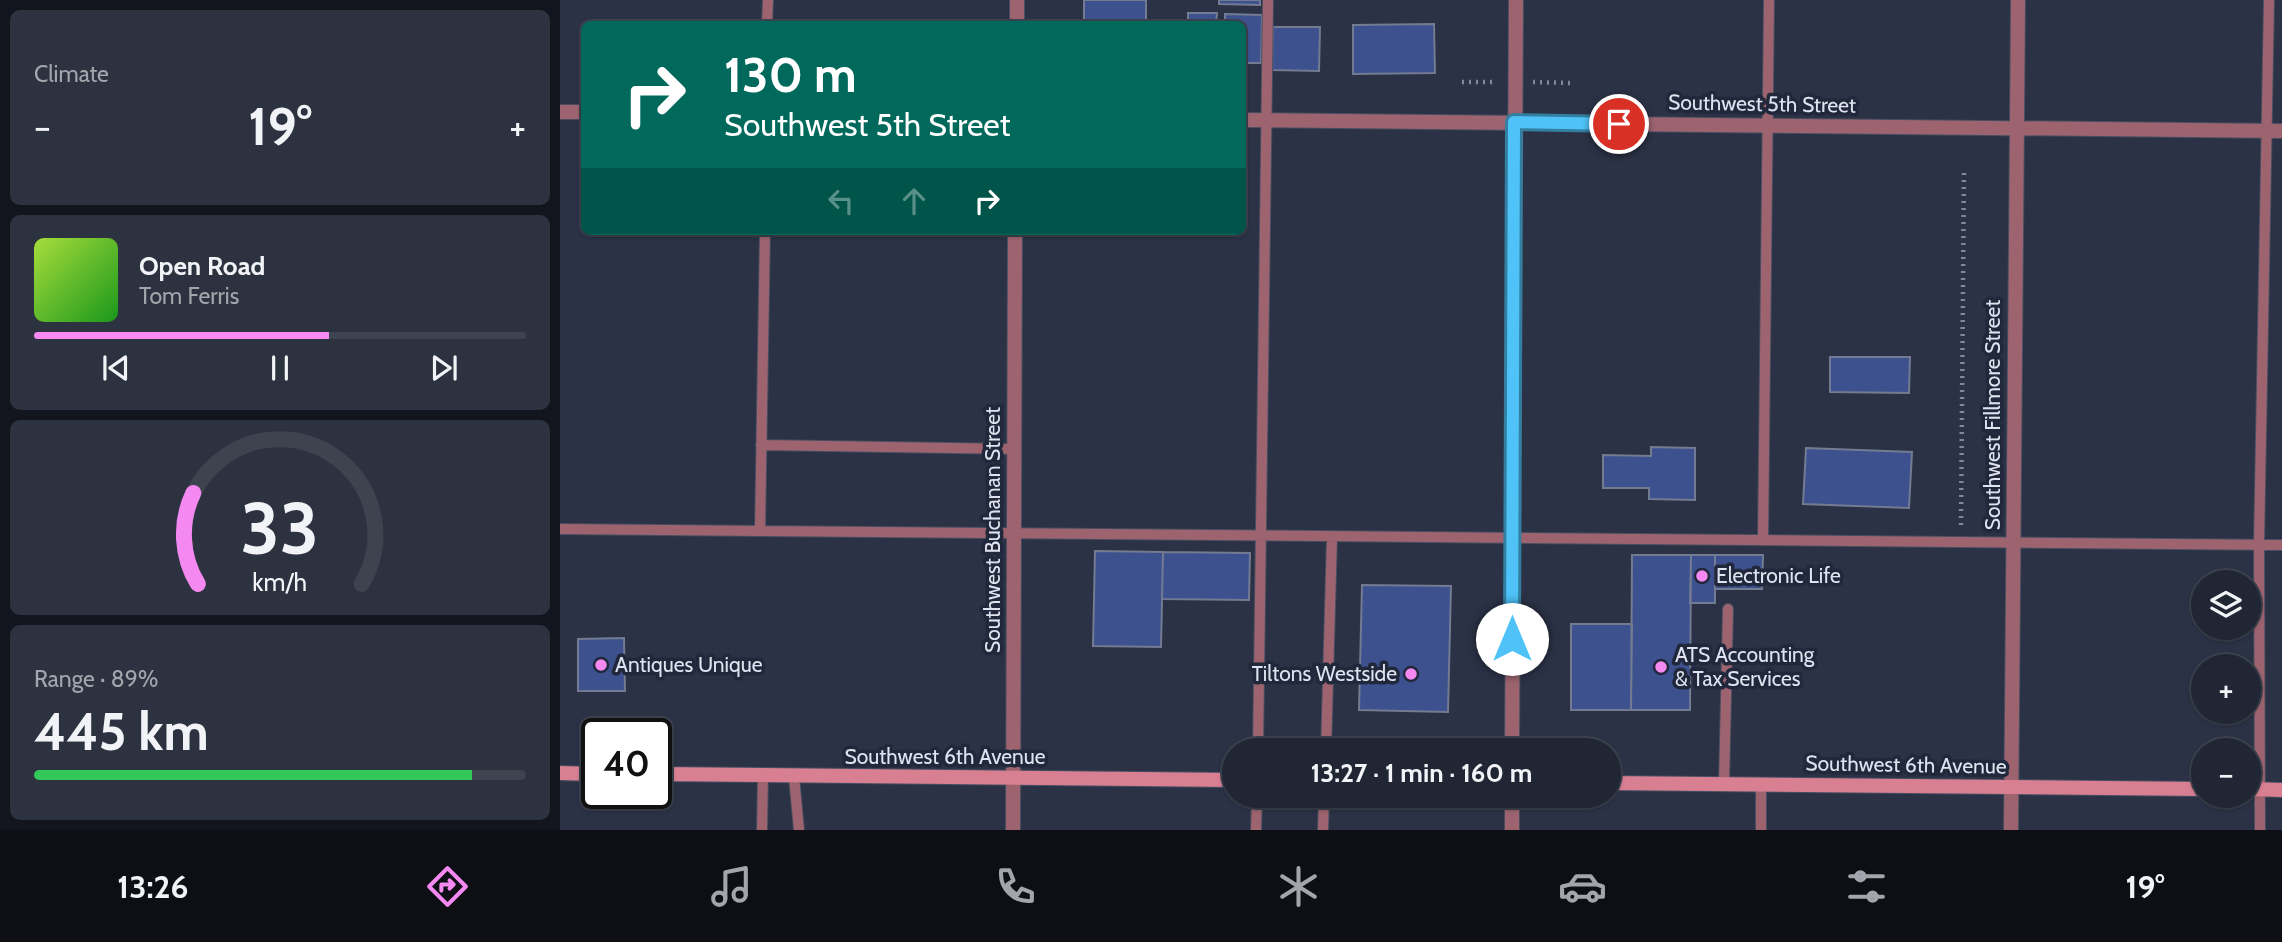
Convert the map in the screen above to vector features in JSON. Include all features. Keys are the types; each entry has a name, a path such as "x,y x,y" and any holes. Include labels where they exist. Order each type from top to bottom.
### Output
{"main road":[{"path":"560,773 581,774"},
{"name":"Southwest 6th Avenue","path":"672,774 1222,780"},
{"name":"Southwest 6th Avenue","path":"1621,783 2191,789"},
{"path":"2261,789 2282,790"}],"street":[{"path":"1017,0 1017,21"},
{"path":"1512,738 1516,0"},
{"name":"Southwest Fillmore Street","path":"2011,830 2018,0"},
{"path":"560,112 581,112"},
{"name":"Southwest 5th Street","path":"1246,120 2275,130"},
{"name":"Southwest Buchanan Street","path":"1013,830 1015,235"},
{"path":"1512,808 1512,830"}],"lane":[{"path":"767,21 768,0"},
{"path":"1258,738 1268,0"},
{"path":"1763,540 1769,0"},
{"path":"2256,738 2259,544 2275,130 2269,0"},
{"path":"760,531 765,235"},
{"path":"761,444 1015,449"},
{"path":"560,529 2282,545"},
{"path":"1326,738 1332,536"},
{"path":"1724,784 1728,609"},
{"path":"762,830 764,775"},
{"path":"794,777 799,830"},
{"path":"1761,785 1761,830"},
{"path":"1256,830 1257,808"},
{"path":"1323,830 1324,808"},
{"path":"2257,808 2260,830"}],"path":[{"path":"1961,536 1964,169"}],"building":[{"path":"1084,0 1146,0 1146,21 1084,21"},
{"path":"1219,0 1260,0 1260,5 1219,4"},
{"path":"1188,13 1217,13 1216,21 1188,21"},
{"path":"1225,14 1262,15 1261,63 1246,63 1246,21 1225,21"},
{"path":"1434,24 1435,73 1353,74 1353,25"},
{"path":"1273,27 1320,27 1319,71 1272,70"},
{"path":"1830,357 1910,357 1909,393 1830,392"},
{"path":"1651,447 1695,448 1695,500 1649,499 1649,488 1603,488 1603,455 1651,456"},
{"path":"1806,448 1912,452 1909,508 1803,504"},
{"path":"1095,551 1163,552 1161,647 1093,646"},
{"path":"1163,552 1250,553 1249,600 1162,599"},
{"name":"ATS Accounting & Tax Services","path":"1632,555 1691,555 1690,710 1631,710"},
{"path":"1691,555 1715,555 1715,603 1690,603"},
{"path":"1715,555 1763,555 1762,589 1715,589"},
{"path":"1362,585 1451,586 1448,712 1359,710"},
{"path":"1571,624 1632,624 1631,710 1571,710"},
{"name":"Antiques Unique","path":"624,638 625,691 578,691 578,639"}],"place":[{"name":"Electronic Life","path":"1702,576"},
{"name":"Antiques Unique","path":"601,665"},
{"name":"ATS Accounting & Tax Services","path":"1661,667"},
{"name":"Tiltons Westside","path":"1411,674"}],"route":[{"path":"1512,639 1514,122 1619,124"}]}
